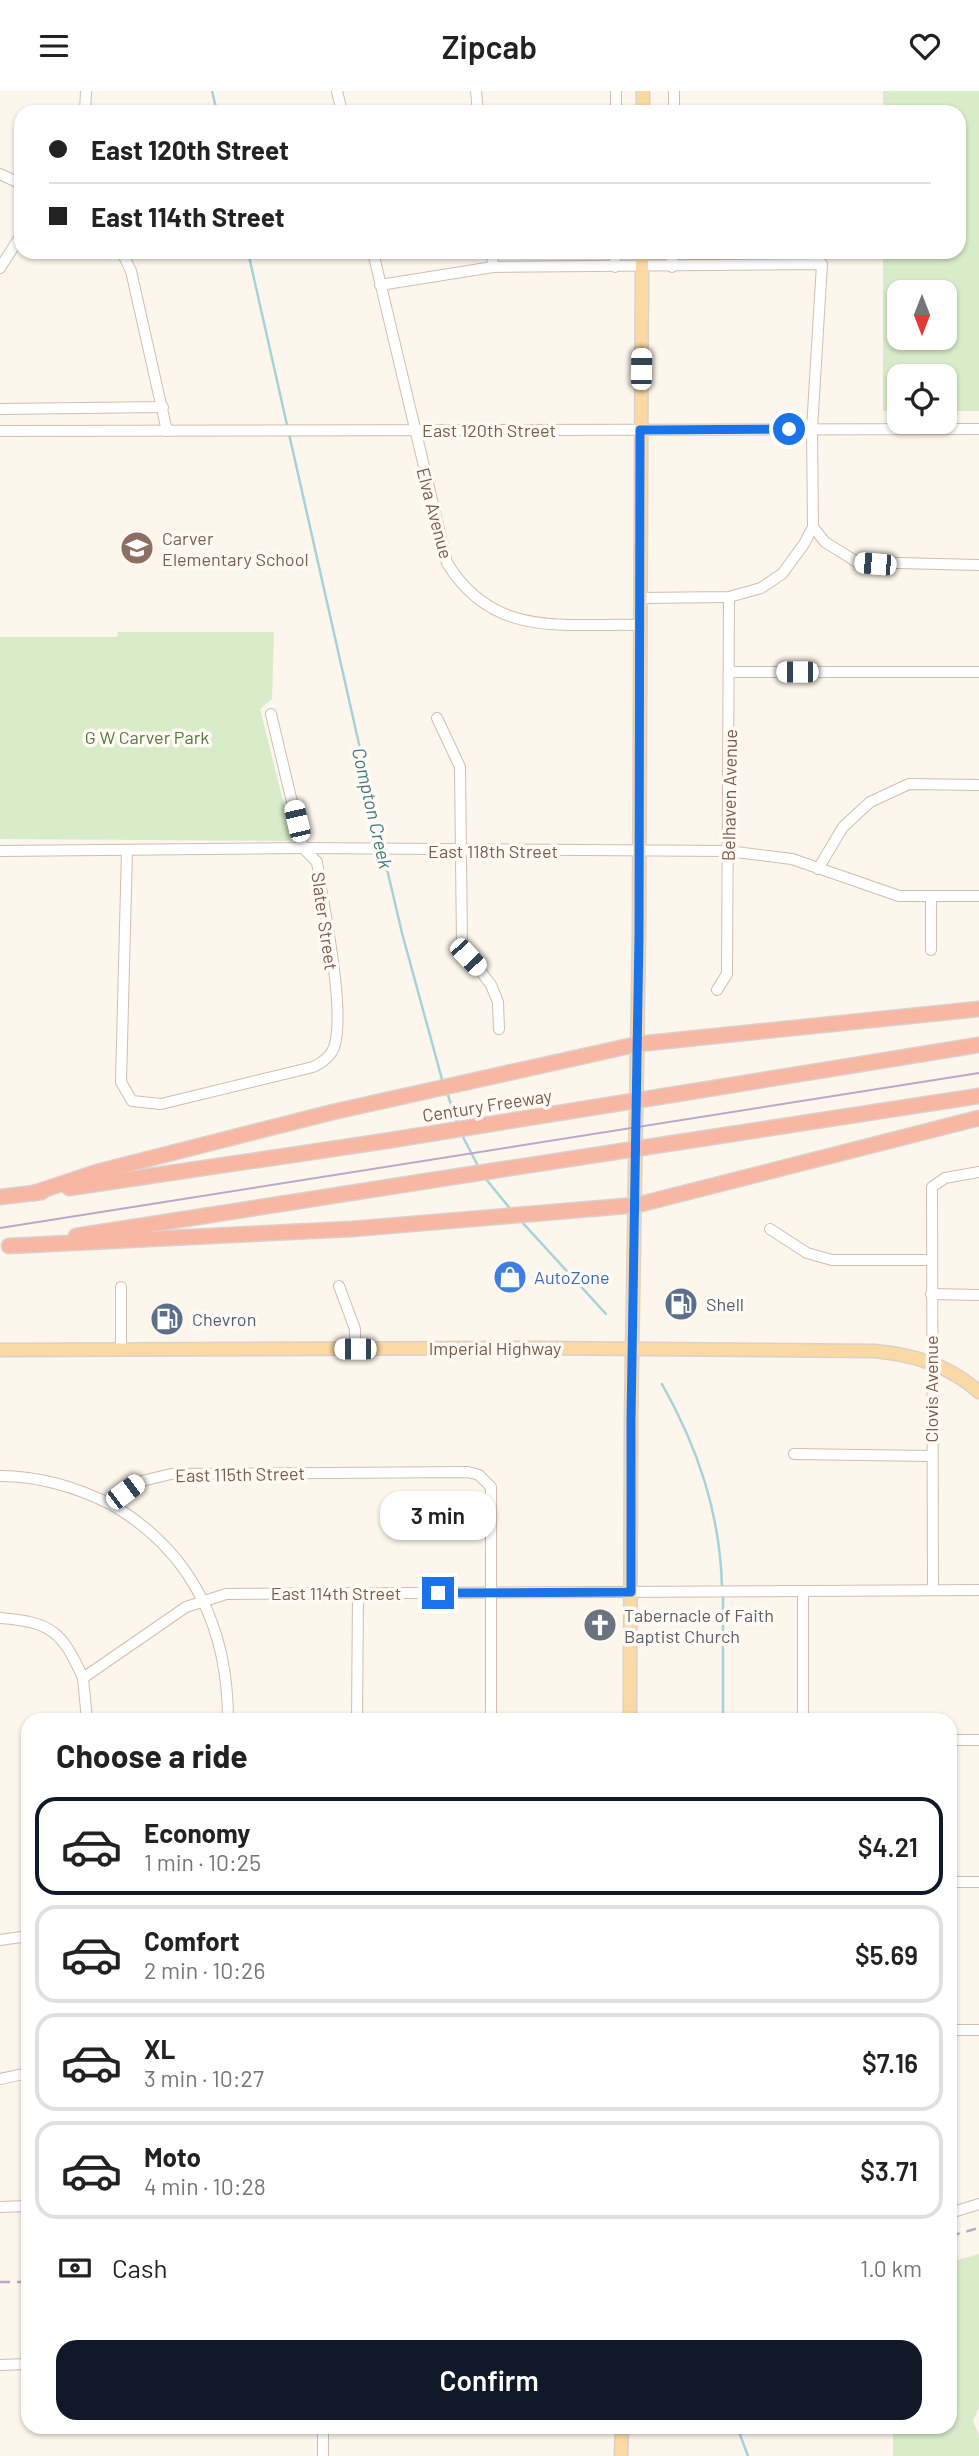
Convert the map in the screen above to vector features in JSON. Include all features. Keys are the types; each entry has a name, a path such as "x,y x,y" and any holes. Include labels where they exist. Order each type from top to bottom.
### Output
{"highway":[{"path":"34,1193 97,1172 404,1096 638,1044 979,1009"},
{"name":"Century Freeway","path":"2,1197 379,1142 979,1045"},
{"path":"5,1247 979,1096"},
{"path":"5,1247 148,1242 636,1205 979,1118"}],"main road":[{"path":"630,1713 638,1044 642,259"},
{"name":"Imperial Highway","path":"0,1350 876,1351 930,1361 958,1375 979,1392"},
{"path":"621,2456 622,2434"}],"street":[{"path":"0,268 14,246"},
{"path":"125,259 131,271 167,431"},
{"name":"Elva Avenue","path":"374,259 447,563 458,582 496,613 528,622 639,625"},
{"path":"492,259 493,267"},
{"path":"615,259 615,267"},
{"path":"672,259 672,267"},
{"path":"380,285 493,267 822,264 812,429 813,527 782,574 761,588 729,597 640,598"},
{"path":"0,409 163,407"},
{"name":"East 120th Street","path":"0,431 979,429"},
{"path":"813,527 825,542 858,562 979,565"},
{"name":"Belhaven Avenue","path":"717,990 727,974 731,672 729,597"},
{"path":"731,672 979,673"},
{"name":"Slater Street","path":"127,850 121,1082 132,1101 161,1104 301,1070 324,1061 332,1052 336,1027 335,994 317,862 303,848 271,714"},
{"path":"436,718 460,767 462,946 491,985 498,1002 499,1029"},
{"path":"818,869 843,827 870,801 909,784 979,785"},
{"name":"East 118th Street","path":"0,851 303,848 373,851 729,851 792,859 899,896 979,896"},
{"path":"931,896 931,950"},
{"name":"Clovis Avenue","path":"933,1590 930,1456 932,1187 945,1178 979,1172"},
{"path":"770,1229 807,1253 832,1260 932,1260"},
{"path":"339,1286 355,1329 355,1349"},
{"path":"121,1287 121,1349"},
{"path":"932,1294 979,1295"},
{"path":"794,1454 930,1456"},
{"name":"East 115th Street","path":"114,1506 138,1482 171,1474 468,1472 479,1475 491,1487 491,1593"},
{"path":"0,1476 46,1481 95,1496 152,1533 202,1599 212,1617 225,1658 228,1713"},
{"name":"East 114th Street","path":"83,1678 186,1607 202,1599 226,1594 979,1590"},
{"path":"803,1591 803,1713"},
{"path":"357,1713 358,1593"},
{"path":"491,1593 491,1713"},
{"path":"0,1618 37,1621 72,1653 83,1678 86,1713"},
{"path":"957,1739 979,1740"},
{"path":"957,1882 979,1882"},
{"path":"0,1940 21,1937"},
{"path":"957,2030 979,2030"},
{"path":"0,2079 21,2074"},
{"path":"957,2211 979,2204"},
{"path":"0,2207 21,2206"},
{"path":"0,2365 21,2364"},
{"path":"323,2434 323,2456"}],"green space":[{"path":"883,91 979,91 979,411 957,411 957,364 887,364 887,411 883,411 883,259 966,259 966,105 883,105"},
{"name":"G W Carver Park","path":"118,632 274,632 272,699 260,709 293,841 0,839 0,637 117,637"},
{"path":"979,2254 979,2407 973,2421 979,2435 979,2456 893,2456 893,2434 957,2434 957,2260"}],"waterway":[{"name":"Compton Creek","path":"212,91 215,105"},
{"name":"Compton Creek","path":"250,259 382,846"},
{"name":"Compton Creek","path":"383,852 443,1083"},
{"name":"Compton Creek","path":"447,1092 458,1126"},
{"name":"Compton Creek","path":"462,1135 478,1166"},
{"name":"Compton Creek","path":"485,1178 512,1211"},
{"name":"Compton Creek","path":"521,1221 606,1314"},
{"path":"662,1384 686,1432 705,1482 717,1533 722,1587"},
{"path":"723,1594 723,1713"},
{"path":"740,2434 748,2456"}],"tram line":[{"path":"0,1228 979,1073"}],"railway":[{"path":"957,2234 979,2228"},
{"path":"0,2282 21,2282"}],"place":[{"name":"Carver Elementary School","path":"137,548"},
{"name":"AutoZone","path":"510,1277"},
{"name":"Shell","path":"681,1304"},
{"name":"Chevron","path":"167,1319"},
{"name":"Tabernacle of Faith Baptist Church","path":"600,1625"}],"route":[{"path":"438,1593 631,1592 639,935 640,430 789,429"}]}
